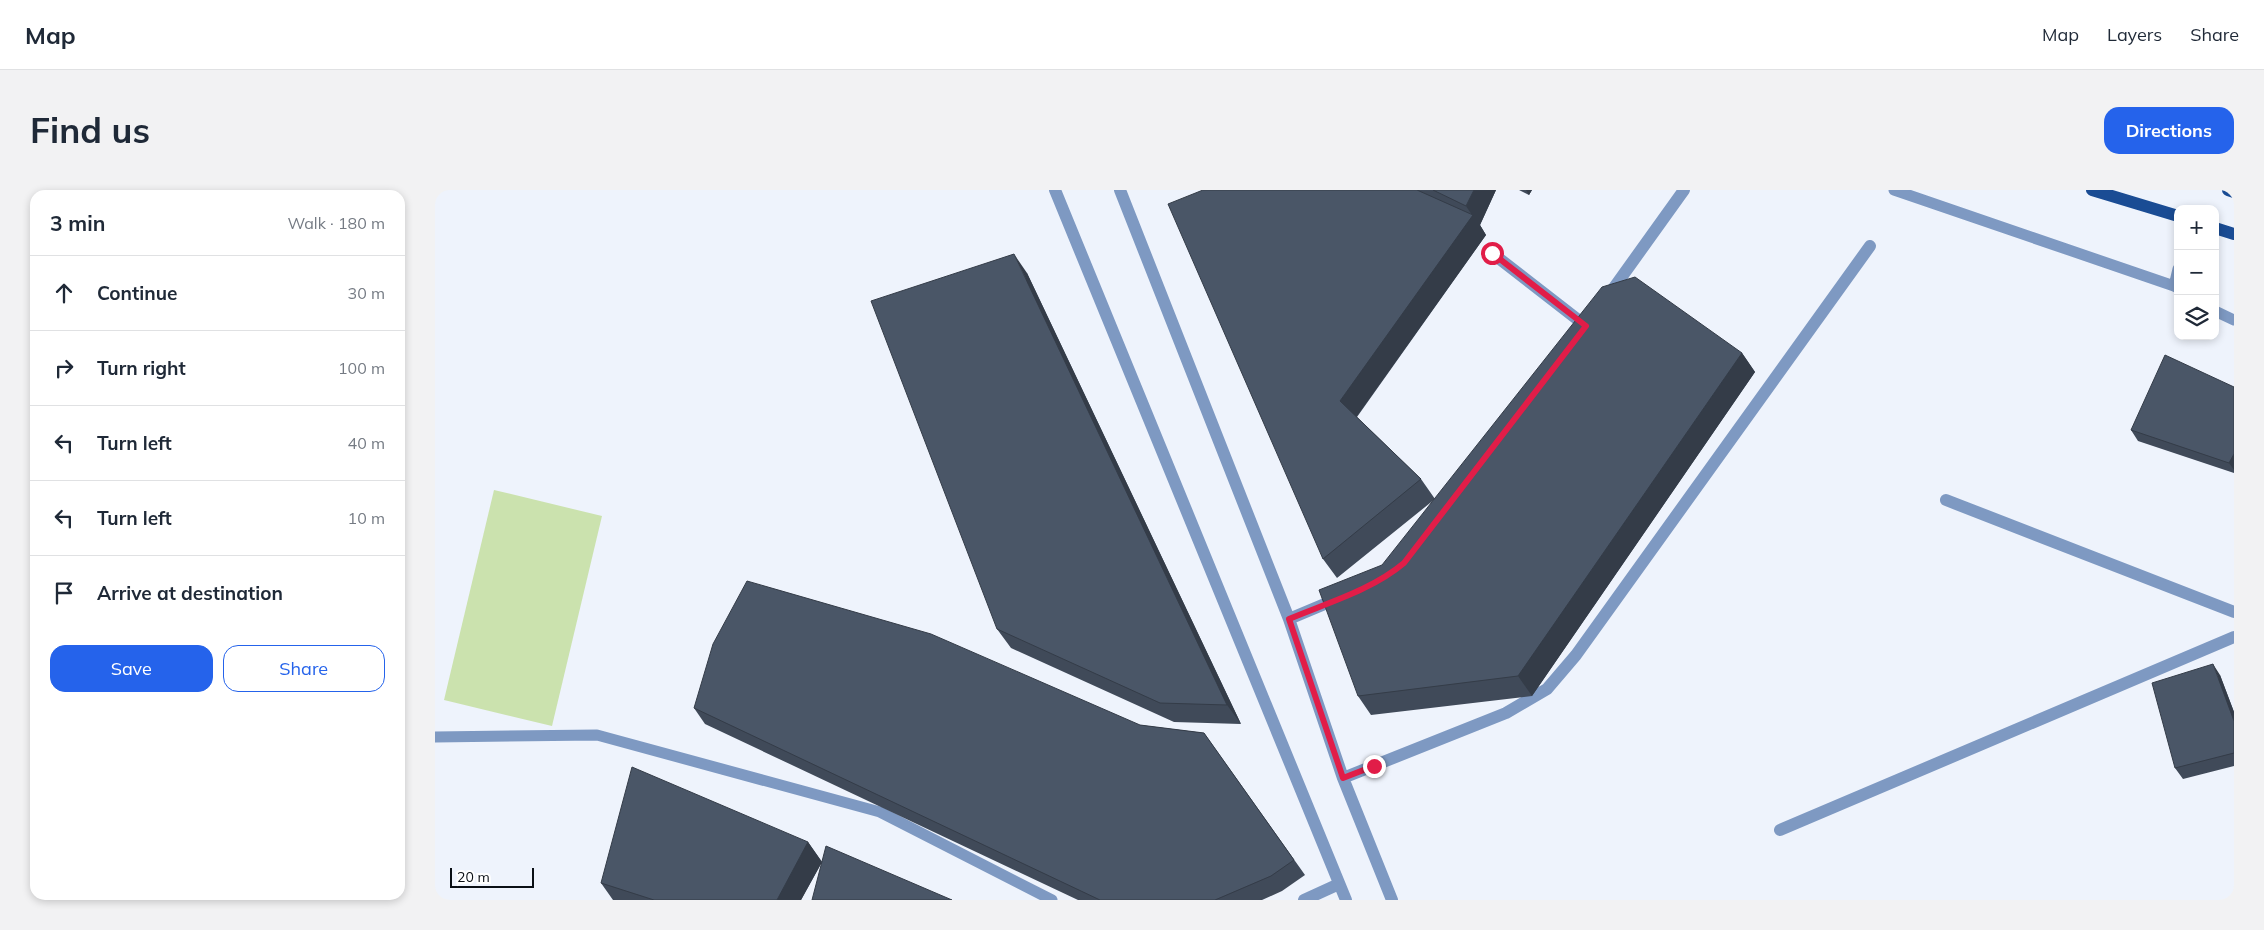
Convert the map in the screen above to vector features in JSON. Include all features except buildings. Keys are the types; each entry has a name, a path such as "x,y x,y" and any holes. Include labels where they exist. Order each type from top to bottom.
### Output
{"main road":[{"path":"2092,190 2174,215"},
{"path":"2229,190 2234,192"},
{"path":"2219,229 2234,234"}],"street":[{"path":"1055,190 1346,900"},
{"path":"1120,190 1289,619 1343,778 1391,900"},
{"path":"1603,302 1683,190"},
{"path":"1343,778 1506,713 1547,689 1576,655 1870,246"},
{"path":"1492,253 1586,326"},
{"path":"1946,500 2234,612"},
{"path":"1289,619 1351,593"},
{"path":"1780,830 2234,637"},
{"path":"1304,900 1339,884"}],"lane":[{"path":"1894,190 2174,286"},
{"path":"2219,313 2234,320"},
{"path":"435,737 597,735 880,812 1052,900"}],"green space":[{"path":"494,490 602,516 552,726 444,700"}],"route":[{"path":"1374,766 1343,778 1289,619 1390,575 1404,563 1586,326 1492,253"}]}
